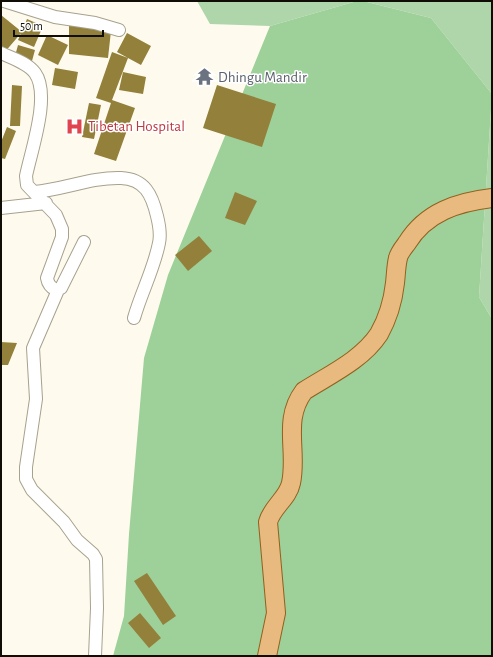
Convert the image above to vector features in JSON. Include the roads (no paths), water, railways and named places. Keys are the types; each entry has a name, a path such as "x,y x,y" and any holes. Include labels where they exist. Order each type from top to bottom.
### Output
{"main road":[{"path":"267,656 276,613 268,522 271,512 291,484 291,430 293,410 298,399 304,391 360,355 378,335 389,314 394,296 398,258 413,233 431,216 446,208 468,200 492,198"}],"street":[{"path":"4,1 49,15 95,23 119,30"},
{"path":"1,53 24,64 35,72 41,85 41,101 26,176 28,185 56,215 62,229 62,237 47,278 48,284 58,290"},
{"path":"34,192 56,190 73,185 120,178 132,179 140,183 148,190 155,207 160,241 156,259 146,280 134,318"},
{"path":"1,208 46,203"},
{"path":"84,242 61,288 58,290 33,348 36,399 26,467 26,479 32,490 64,522 77,540 94,554 96,559 96,656"}],"place":[{"name":"Dhingu Mandir","path":"205,77"},
{"name":"Tibetan Hospital","path":"75,126"}]}
